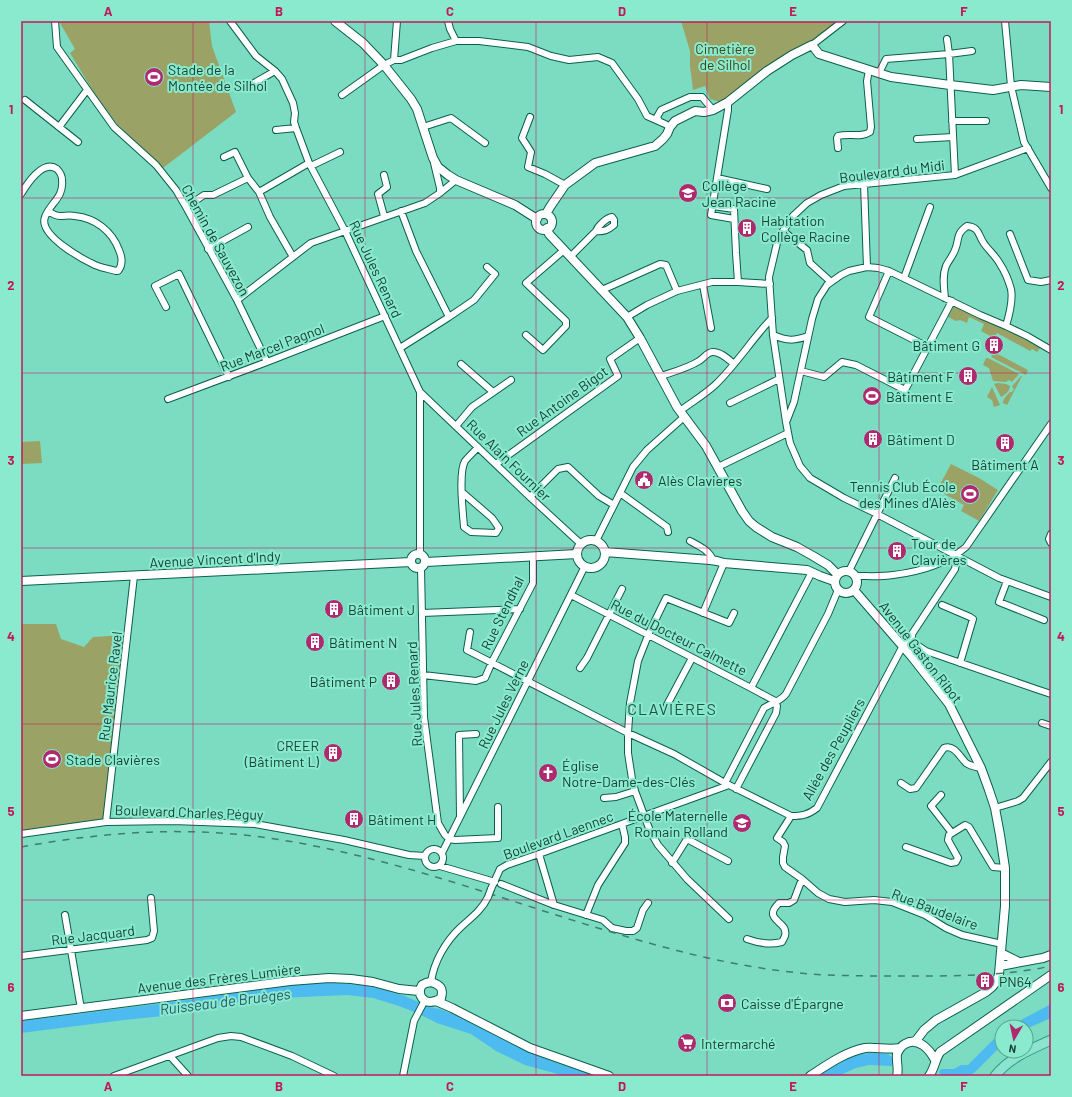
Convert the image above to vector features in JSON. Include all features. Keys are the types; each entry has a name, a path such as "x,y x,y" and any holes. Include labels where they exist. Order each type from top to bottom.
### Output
{"main road":[{"path":"1034,1042 1051,1035"},
{"path":"995,1076 1014,1059 1051,1040"},
{"path":"988,1076 1006,1059"}],"street":[{"name":"Chemin de Sauvezon","path":"55,21 57,47 87,90 114,127 156,165 176,190 236,300 267,362"},
{"name":"Rue Jules Renard","path":"230,21 256,56 282,80 293,103 295,112 294,122 310,164 345,231 420,392 420,553"},
{"path":"335,21 363,43 384,65 411,99 417,109 433,158 440,193"},
{"path":"394,60 397,21"},
{"path":"448,21 456,41"},
{"path":"546,214 565,185 595,163 655,146 667,134 675,121 695,112 713,110 728,102 767,71 792,55 812,45 843,21"},
{"path":"1005,21 1011,86 1024,142 1051,188"},
{"path":"947,39 955,176"},
{"path":"342,95 384,65 394,60 401,60 432,48 456,41 479,41 528,47 551,56 569,60 598,57 612,63 638,99 647,116 670,127"},
{"path":"812,45 819,54 891,77 950,86 993,90 1021,85 1051,88"},
{"path":"879,74 886,59 972,51"},
{"path":"838,148 838,136 844,134 863,135 870,132 871,127 867,81 869,70"},
{"path":"254,83 275,72"},
{"path":"59,127 87,90"},
{"path":"659,121 657,117 661,110 690,97 702,97 713,110"},
{"path":"25,100 78,142"},
{"path":"728,102 727,117 711,215 734,219"},
{"path":"530,117 522,138 531,152 528,167 565,185"},
{"path":"423,127 451,118 485,143"},
{"path":"952,121 986,121"},
{"path":"276,130 296,128"},
{"path":"916,139 953,137"},
{"name":"Boulevard du Midi","path":"1028,148 955,176 844,186 821,195 807,204 794,216 783,231 777,243 769,277 779,379 788,433 792,448 800,466 810,478 844,498 956,554 998,578 1051,597"},
{"path":"224,156 235,152 248,178 259,192 270,217 293,256"},
{"path":"259,192 310,164 340,152"},
{"path":"433,158 438,167 456,180 515,205 537,219"},
{"path":"21,194 31,180 42,169 47,166 57,169 61,174 62,186 60,194 48,212 45,217 44,221 47,231 68,250 80,257 101,267 116,271 121,268 121,256 115,241 102,226 84,217 67,215 59,216 48,212"},
{"path":"384,175 387,186 378,194 384,216"},
{"path":"186,207 204,195 213,195 248,178"},
{"path":"717,178 767,189"},
{"path":"236,300 311,242 425,203 456,180"},
{"path":"864,184 867,267"},
{"path":"713,206 734,209 738,282"},
{"path":"904,278 930,207"},
{"path":"401,211 416,251 449,317"},
{"path":"546,214 551,219 551,222 549,227 542,229 536,224 537,219 540,215 546,214"},
{"path":"945,298 944,280 946,266 955,250 958,235 967,226 973,227 978,231 987,248 1000,263 1012,290 1010,312 1006,326"},
{"path":"208,249 248,227"},
{"path":"547,228 549,234 627,317 682,414 706,446 742,511 752,524 772,537 797,547 813,556 828,566 836,577"},
{"path":"570,257 596,231"},
{"path":"783,231 807,250 810,263 831,282"},
{"path":"1010,234 1028,280 1041,282 1051,280"},
{"path":"526,335 543,350 566,326 566,321 526,282 564,250"},
{"path":"602,290 663,264 666,265 677,291"},
{"path":"400,348 474,300 495,274 487,267"},
{"path":"786,422 794,402 808,336 818,299 827,285 849,271 867,267 889,271 1027,336 1051,350"},
{"path":"889,271 869,317 928,347"},
{"path":"166,307 155,286 179,274 229,377"},
{"path":"627,317 647,305 677,291 703,284 712,282 738,282 770,284"},
{"path":"703,284 711,328"},
{"path":"801,372 824,377 842,362 856,365 906,390 952,301"},
{"name":"Rue Marcel Pagnol","path":"168,399 229,377 384,316"},
{"path":"596,541 633,467 640,457 667,432 682,414 715,385 772,318"},
{"path":"774,335 790,340 797,340 808,336"},
{"name":"Rue Antoine Bigot","path":"496,464 618,376 610,359 640,338"},
{"path":"661,376 691,365 709,353 714,352 724,356 734,364"},
{"path":"461,364 493,392"},
{"path":"730,403 779,379"},
{"path":"456,426 472,407 511,380"},
{"name":"Rue Alain Fournier","path":"420,392 581,544"},
{"path":"856,576 892,575 913,572 936,564 966,548 1051,424"},
{"path":"718,467 788,433"},
{"path":"462,493 492,518 499,528 496,533 471,532 464,527 462,493 462,478 465,462 478,447"},
{"path":"530,497 558,469 568,467 599,496 614,505"},
{"path":"849,570 895,478"},
{"path":"620,493 667,527 668,532"},
{"path":"1051,534 1049,539 1051,543"},
{"path":"588,540 596,541 603,547 605,554 603,561 599,565 590,568 581,563 578,559 578,549 581,544 588,540"},
{"path":"690,541 704,548 711,555 713,560"},
{"path":"423,565 425,558 423,555 420,553 414,554 410,562 414,567 423,565 577,554"},
{"path":"605,554 713,560 724,563 807,570 820,576 836,577"},
{"path":"605,554 710,565 724,563"},
{"name":"Allée des Peupliers","path":"791,816 809,814 817,808 906,640 912,634 955,569 956,554"},
{"name":"Rue Stendhal","path":"533,557 533,583 492,662 628,733 674,754 736,789"},
{"name":"Avenue Vincent d'Indy","path":"21,581 410,562"},
{"path":"703,613 724,563"},
{"name":"Rue Jules Renard","path":"423,565 422,613 424,717 438,823 449,839"},
{"name":"Rue Jules Verne","path":"442,853 585,566"},
{"path":"849,570 856,576 857,582 854,590 849,593 845,593 838,590 835,586 836,577 842,571 849,570"},
{"path":"752,688 812,572"},
{"name":"Rue Maurice Ravel","path":"106,822 134,576"},
{"path":"1007,581 999,602 1044,620"},
{"path":"580,668 587,658 622,589"},
{"path":"727,784 764,708 782,699 786,694 828,614 838,590"},
{"name":"Avenue Gaston Ribot","path":"854,590 912,657 949,704 981,768 995,808 1000,834 1004,868 1005,906 1002,948 997,981 986,992 926,1027 918,1043"},
{"path":"668,591 638,661 630,703 628,733 628,753 632,779 650,831 658,845 687,879 729,919"},
{"name":"Rue du Docteur Calmette","path":"571,595 752,688 775,702"},
{"path":"666,598 729,623 734,613"},
{"path":"942,605 972,619 960,663"},
{"path":"422,613 520,609"},
{"path":"424,674 476,681 485,678 492,662 467,650 470,632"},
{"path":"912,634 912,641 926,651 1051,694"},
{"path":"903,647 919,647"},
{"path":"912,657 917,653 926,651"},
{"path":"667,706 692,658"},
{"path":"775,702 777,706 776,713 736,789 791,816"},
{"path":"1042,723 1051,726"},
{"path":"460,817 459,735 476,734"},
{"path":"901,783 910,789 916,788 944,748 947,747 952,748 959,753 967,763 974,767 981,768"},
{"path":"995,808 1023,798 1051,762"},
{"name":"Boulevard Laennec","path":"431,982 432,975 441,953 448,941 481,909 492,889 498,883 500,869 507,865 645,816 727,784"},
{"path":"604,798 616,797 635,791"},
{"path":"941,795 931,806 952,833"},
{"path":"449,839 498,838 498,807"},
{"name":"Rue Baudelaire","path":"791,816 777,838 783,842 785,846 783,863 785,867 818,893 829,899 844,902 874,900 892,902 925,915 946,928 962,935 1002,948"},
{"name":"Boulevard Charles Péguy","path":"21,834 106,822 173,821 255,824 344,840 409,855 426,856"},
{"path":"586,915 598,885 625,843 622,824"},
{"path":"906,847 951,863 956,862 958,858 948,840 949,835 965,825 969,827 993,867 1004,868"},
{"path":"672,863 687,838 728,862"},
{"path":"440,866 444,860 442,853 433,849 428,852 425,860 431,867 440,866 498,883 554,905 603,920 612,928 626,931 633,931 637,928 643,910 648,903"},
{"path":"539,854 554,905"},
{"path":"747,939 762,943 775,944 782,942 785,935 785,929 774,918 772,912 779,903 789,903 794,900 802,879"},
{"name":"Rue Jacquard","path":"21,956 147,940 152,938 154,931 150,898"},
{"path":"65,915 81,1009"},
{"path":"1002,948 1020,962"},
{"path":"1000,966 1043,958 1051,955"},
{"path":"932,1075 935,1055 1051,975"},
{"name":"Avenue des Frères Lumière","path":"21,1016 290,981 329,978 373,982 399,989 419,991"},
{"path":"424,1002 419,991 422,985 431,982 437,984 442,989 438,1000"},
{"path":"424,1002 438,1000 530,1048 609,1076"},
{"path":"403,1076 414,1022 424,1002"},
{"path":"114,1076 218,1038 234,1036 241,1037 292,1056 334,1076"},
{"path":"897,1076 898,1052 903,1045 909,1042 918,1043 935,1055"},
{"path":"810,1076 854,1050 867,1048 890,1049 898,1052"},
{"path":"170,1056 188,1076"}],"green space":[{"name":"Stade de la Montée de Silhol","path":"60,21 209,21 212,46 236,112 163,168 118,125 99,101 70,53 75,49"},
{"name":"Cimetière de Silhol","path":"681,21 838,21 811,42 783,57 720,102 710,99 705,86 693,90 690,51"},
{"path":"954,306 1041,347 1037,352 1032,349 1030,351 997,333 994,338 981,331 984,324 969,317 967,323 960,320 956,321 948,317"},
{"path":"994,352 1028,370 1026,375 991,357"},
{"path":"986,358 1019,374 1012,382 1009,380 1006,382 993,381 989,368 983,365"},
{"path":"1021,376 1007,405 1003,403 1005,397 1014,389 1012,387 1013,385"},
{"path":"998,383 1010,386 1006,394 1001,397 994,384"},
{"path":"992,387 1000,405 994,407 992,400 987,397"},
{"path":"40,441 42,463 21,464 21,442"},
{"name":"Tennis Club École des Mines d'Alès","path":"951,464 979,478 998,490 979,521 961,511 964,505 937,490"},
{"path":"21,624 56,624 61,639 84,647 93,637 128,635 106,822 21,834"}],"water":[{"name":"Ruisseau de Bruèges","path":"324,982 361,985 405,996 429,1007 440,1009 455,1015 522,1049 554,1062 596,1076 565,1076 525,1065 496,1051 471,1034 437,1023 399,1006 373,998 347,995 257,999 250,1002 244,1001 163,1016 21,1033 21,1021 291,985"},
{"path":"1051,1004 1051,1018 1034,1025 1034,1019 1023,1019"},
{"path":"994,1040 994,1048 984,1056"},
{"path":"870,1053 888,1054 893,1058 892,1066 869,1065 856,1068 838,1076 818,1076 836,1064 849,1058"},
{"path":"961,1065 967,1065 968,1068 971,1069 967,1073 960,1074 960,1076 942,1076 939,1072 941,1069 954,1069"}],"waterway":[{"path":"959,1076 960,1072 971,1069 994,1046"}],"railway":[{"path":"21,847 113,834 144,832 206,832 237,834 320,847 372,859 424,873 628,937 695,955 760,968 821,975 927,976 998,974 1051,966"}],"place":[{"name":"Stade de la Montée de Silhol","path":"154,77"},
{"name":"Collège Jean Racine","path":"688,193"},
{"name":"Habitation Collège Racine","path":"747,228"},
{"name":"Bâtiment G","path":"994,345"},
{"name":"Bâtiment F","path":"968,376"},
{"name":"Bâtiment E","path":"872,396"},
{"name":"Bâtiment D","path":"873,439"},
{"name":"Bâtiment A","path":"1005,443"},
{"name":"Alès Clavieres","path":"644,480"},
{"name":"Tennis Club École des Mines d'Alès","path":"970,494"},
{"name":"Tour de Clavières","path":"897,551"},
{"name":"Bâtiment J","path":"334,609"},
{"name":"Bâtiment N","path":"315,642"},
{"name":"Bâtiment P","path":"391,681"},
{"name":"CREER (Bâtiment L)","path":"333,753"},
{"name":"Stade Clavières","path":"52,759"},
{"name":"Église Notre-Dame-des-Clés","path":"548,773"},
{"name":"Bâtiment H","path":"354,819"},
{"name":"École Maternelle Romain Rolland","path":"742,823"},
{"name":"PN64","path":"985,981"},
{"name":"Caisse d'Épargne","path":"727,1003"},
{"name":"Intermarché","path":"687,1043"}],"district":[{"name":"CLAVIÈRES","path":"672,708"}]}
